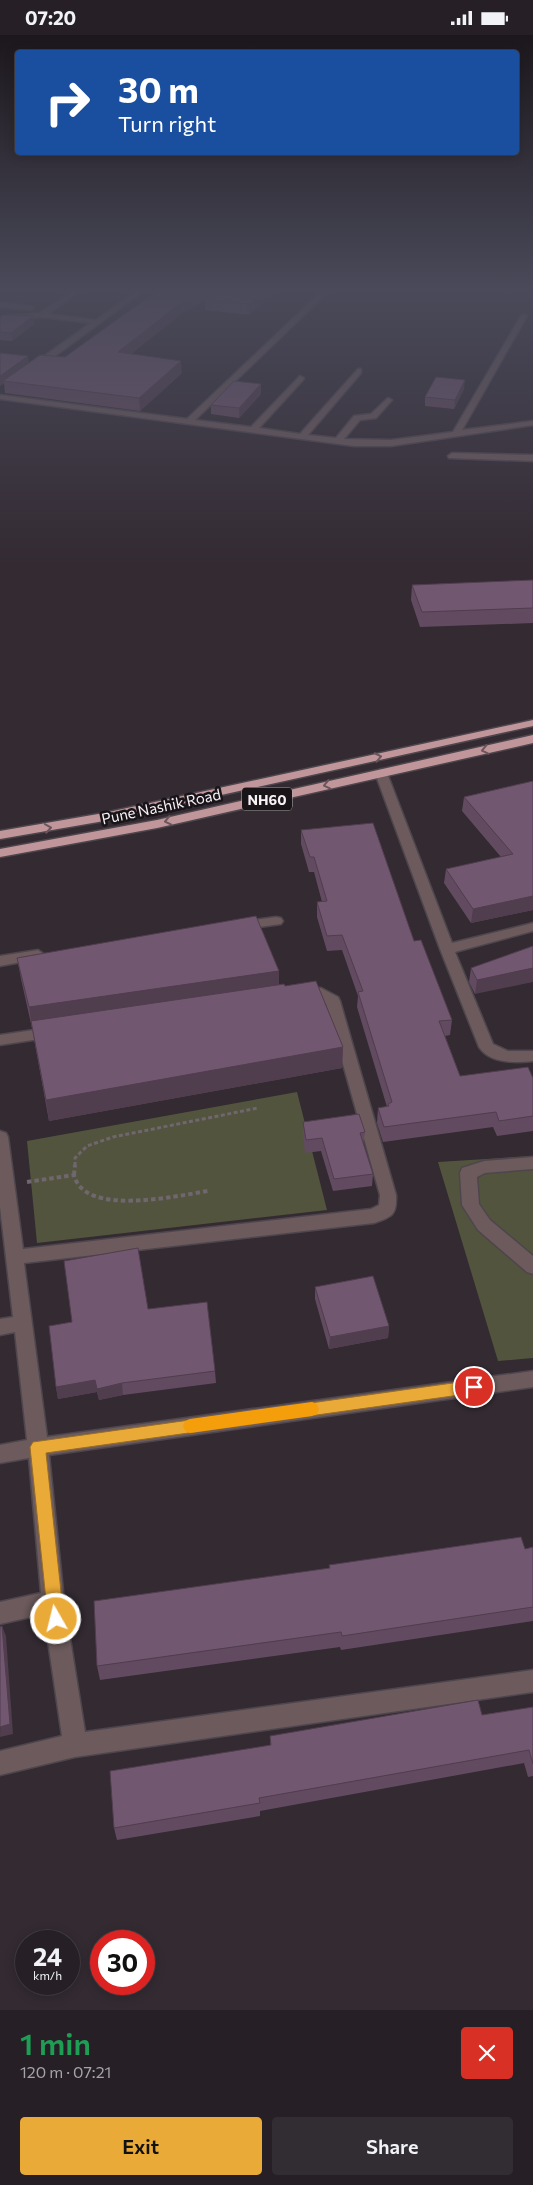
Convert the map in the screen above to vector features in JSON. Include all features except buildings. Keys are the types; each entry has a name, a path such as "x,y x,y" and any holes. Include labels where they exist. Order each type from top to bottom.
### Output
{"highway":[{"name":"Pune Nashik Road","path":"0,835 104,817 533,723"},
{"name":"Pune Nashik Road","path":"0,853 148,826 533,739"}],"street":[{"path":"188,422 230,382"},
{"path":"252,431 296,382"},
{"path":"302,437 349,382"},
{"path":"456,434 486,382"},
{"path":"0,397 337,442 391,443 533,423"},
{"path":"337,442 357,418 373,416 388,400"},
{"path":"452,456 533,458"},
{"path":"381,773 447,949 487,1047 496,1055 514,1058 533,1056"},
{"path":"227,928 276,921"},
{"path":"447,949 533,927"},
{"path":"0,961 49,954"},
{"path":"15,1257 374,1216 388,1209 388,1195 333,1001 321,993 288,997"},
{"path":"0,1041 67,1030"},
{"path":"0,1137 6,1185 5,1221 15,1257 21,1323 38,1447 53,1601 75,1745"},
{"path":"533,1163 484,1167 468,1173 471,1205 484,1225 533,1267"},
{"path":"0,1327 21,1323"},
{"path":"0,1454 38,1447 533,1379"},
{"path":"0,1613 53,1601"},
{"path":"0,1763 75,1745 533,1681"}],"path":[{"path":"208,1191 148,1201 92,1196 78,1187 74,1175 75,1158 87,1146 113,1137 258,1108"},
{"path":"6,1185 74,1175"}],"green space":[{"path":"297,1092 327,1210 37,1243 27,1141"},
{"path":"533,1156 533,1358 498,1361 438,1162"}],"slow traffic":[{"path":"190,1426 312,1409"}],"route":[{"path":"56,1619 38,1447 474,1387"}]}
